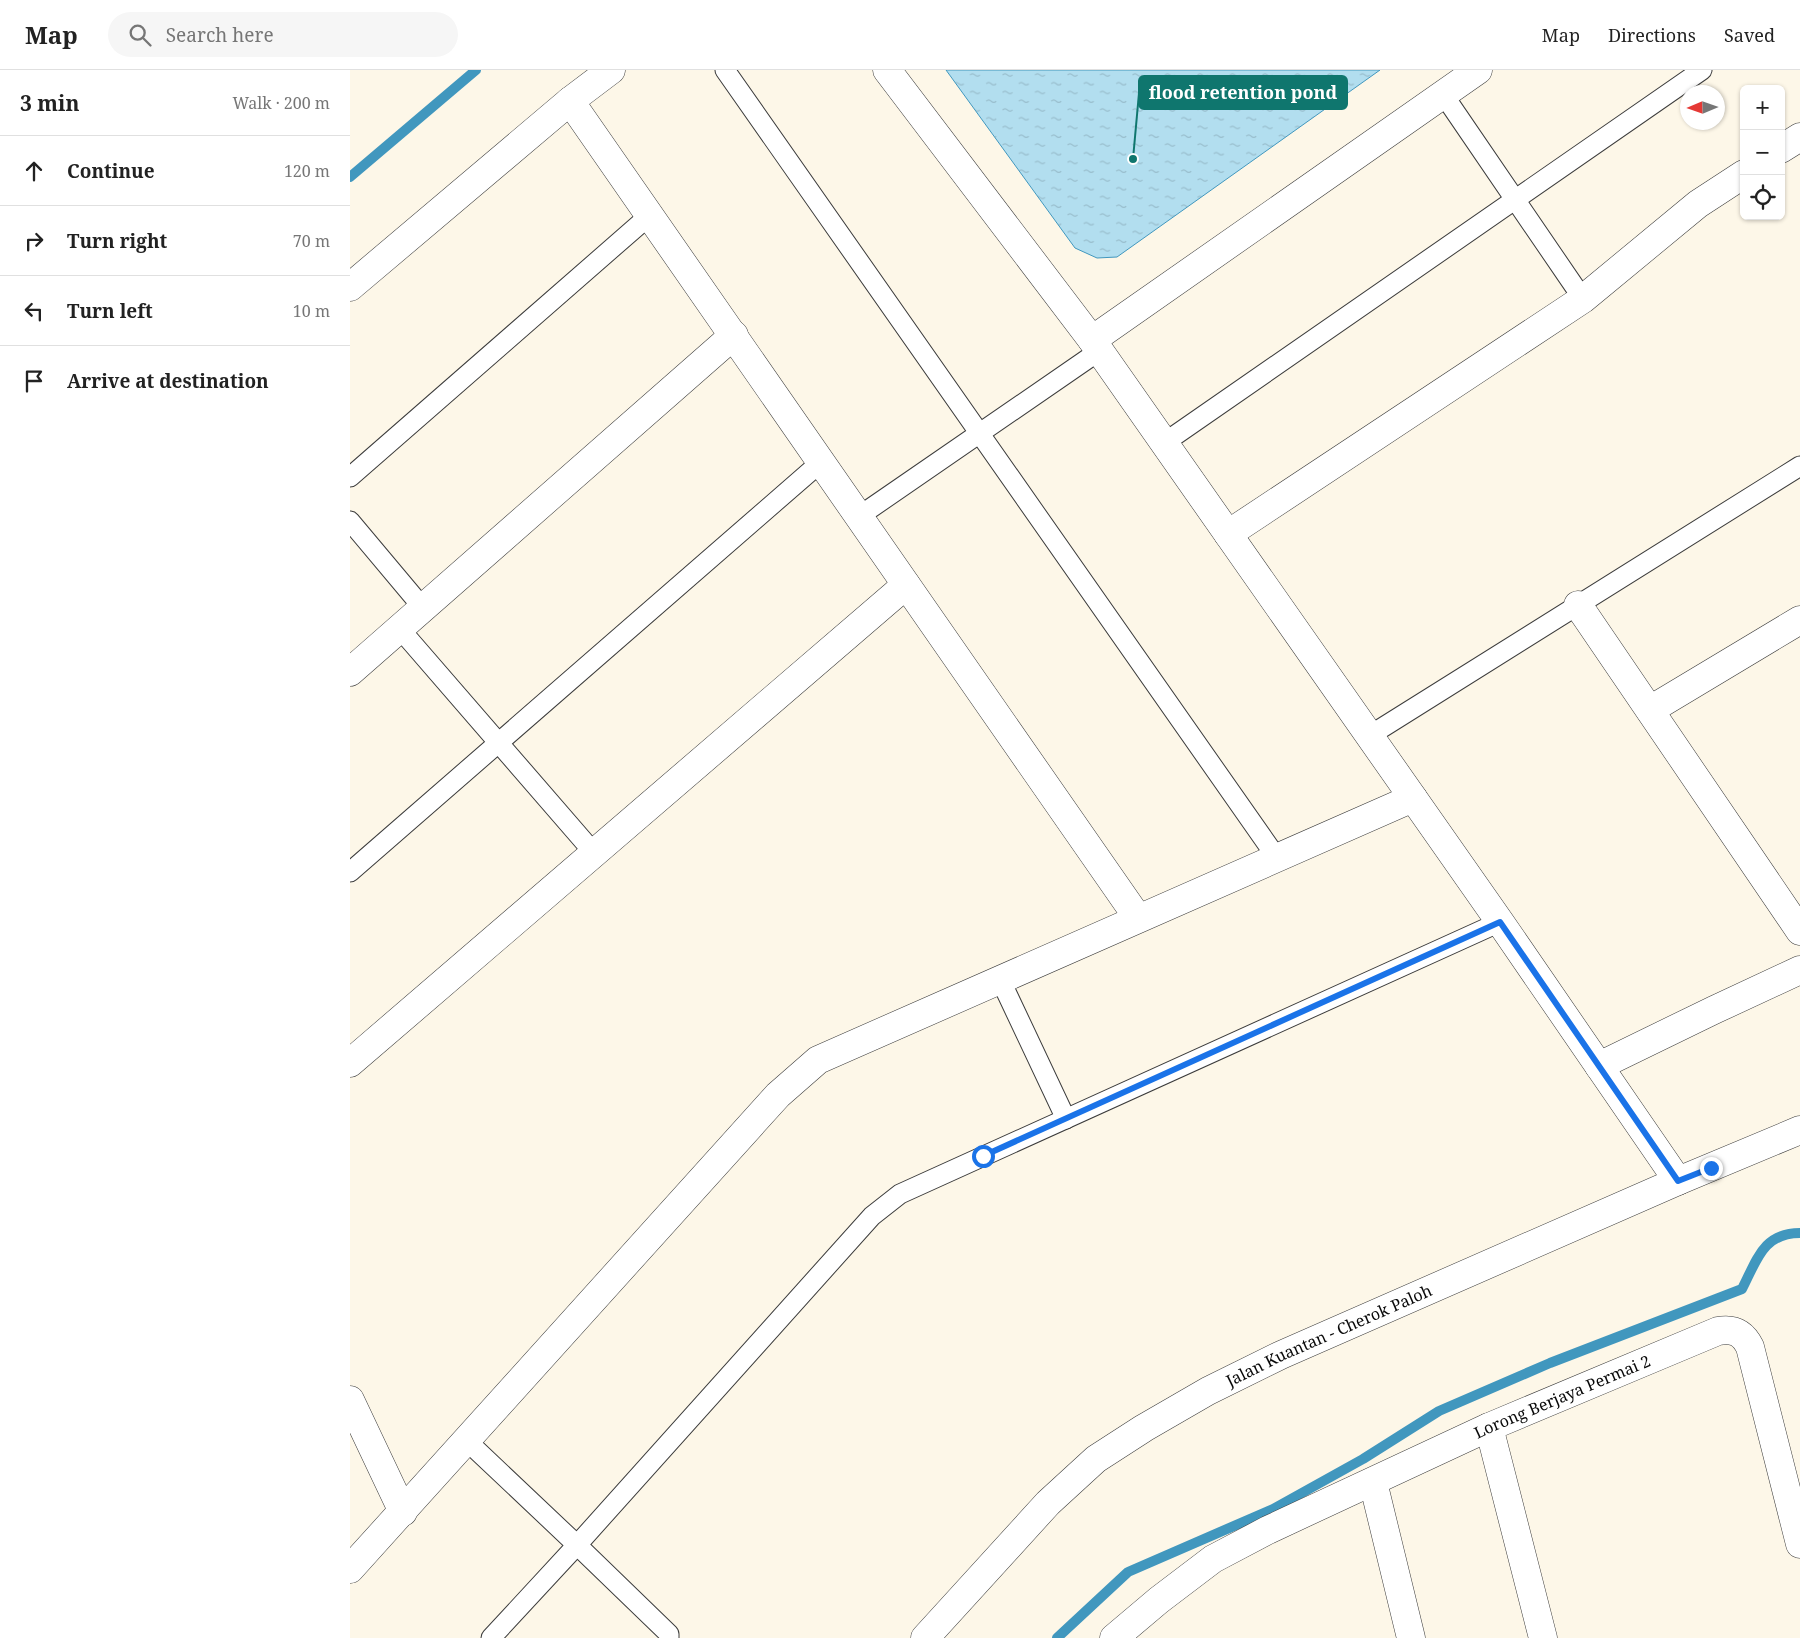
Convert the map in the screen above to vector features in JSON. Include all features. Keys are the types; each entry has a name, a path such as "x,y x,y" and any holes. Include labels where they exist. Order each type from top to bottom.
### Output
{"street":[{"path":"350,287 570,101 612,70"},
{"path":"887,70 1095,346 1500,922 1678,1181"},
{"path":"1095,346 1478,70"},
{"path":"570,101 1138,918"},
{"path":"1785,146 1800,137"},
{"path":"1228,534 1583,299 1698,204 1742,175"},
{"path":"350,672 734,335"},
{"path":"350,1063 906,585"},
{"path":"1578,605 1800,931"},
{"path":"1650,710 1800,620"},
{"path":"350,1569 778,1094 818,1060 1413,798"},
{"path":"1599,1066 1800,970"},
{"name":"Jalan Kuantan - Cherok Paloh","path":"925,1638 1048,1503 1096,1459 1144,1428 1208,1391 1281,1355 1678,1181 1800,1130"},
{"name":"Lorong Berjaya Permai 2","path":"1114,1638 1159,1600 1214,1559 1268,1530 1489,1427 1718,1331 1728,1329 1738,1332 1746,1338 1750,1347 1800,1544"},
{"path":"350,1400 403,1512"},
{"path":"1489,1427 1543,1638"},
{"path":"1373,1482 1411,1638"}],"lane":[{"path":"725,70 1277,858"},
{"path":"1164,443 1702,70"},
{"path":"1443,94 1583,299"},
{"path":"350,477 650,215"},
{"path":"858,517 980,434 1095,346"},
{"path":"350,872 821,462"},
{"path":"1369,736 1800,466"},
{"path":"350,521 423,608"},
{"path":"400,629 594,854"},
{"path":"491,1638 872,1216 900,1194 1500,922"},
{"path":"1000,979 1066,1119"},
{"path":"467,1441 577,1544 669,1634 669,1638"}],"water":[{"path":"946,70 1380,70 1117,257 1097,258 1075,248"}],"waterway":[{"path":"350,177 476,70"},
{"path":"1057,1638 1128,1572 1273,1509 1363,1459 1439,1411 1550,1363 1742,1289 1757,1259 1769,1243 1788,1234 1800,1233"}],"place":[{"name":"flood retention pond","path":"1133,159"}],"route":[{"path":"983,1156 1500,922 1678,1181 1711,1168"}]}
